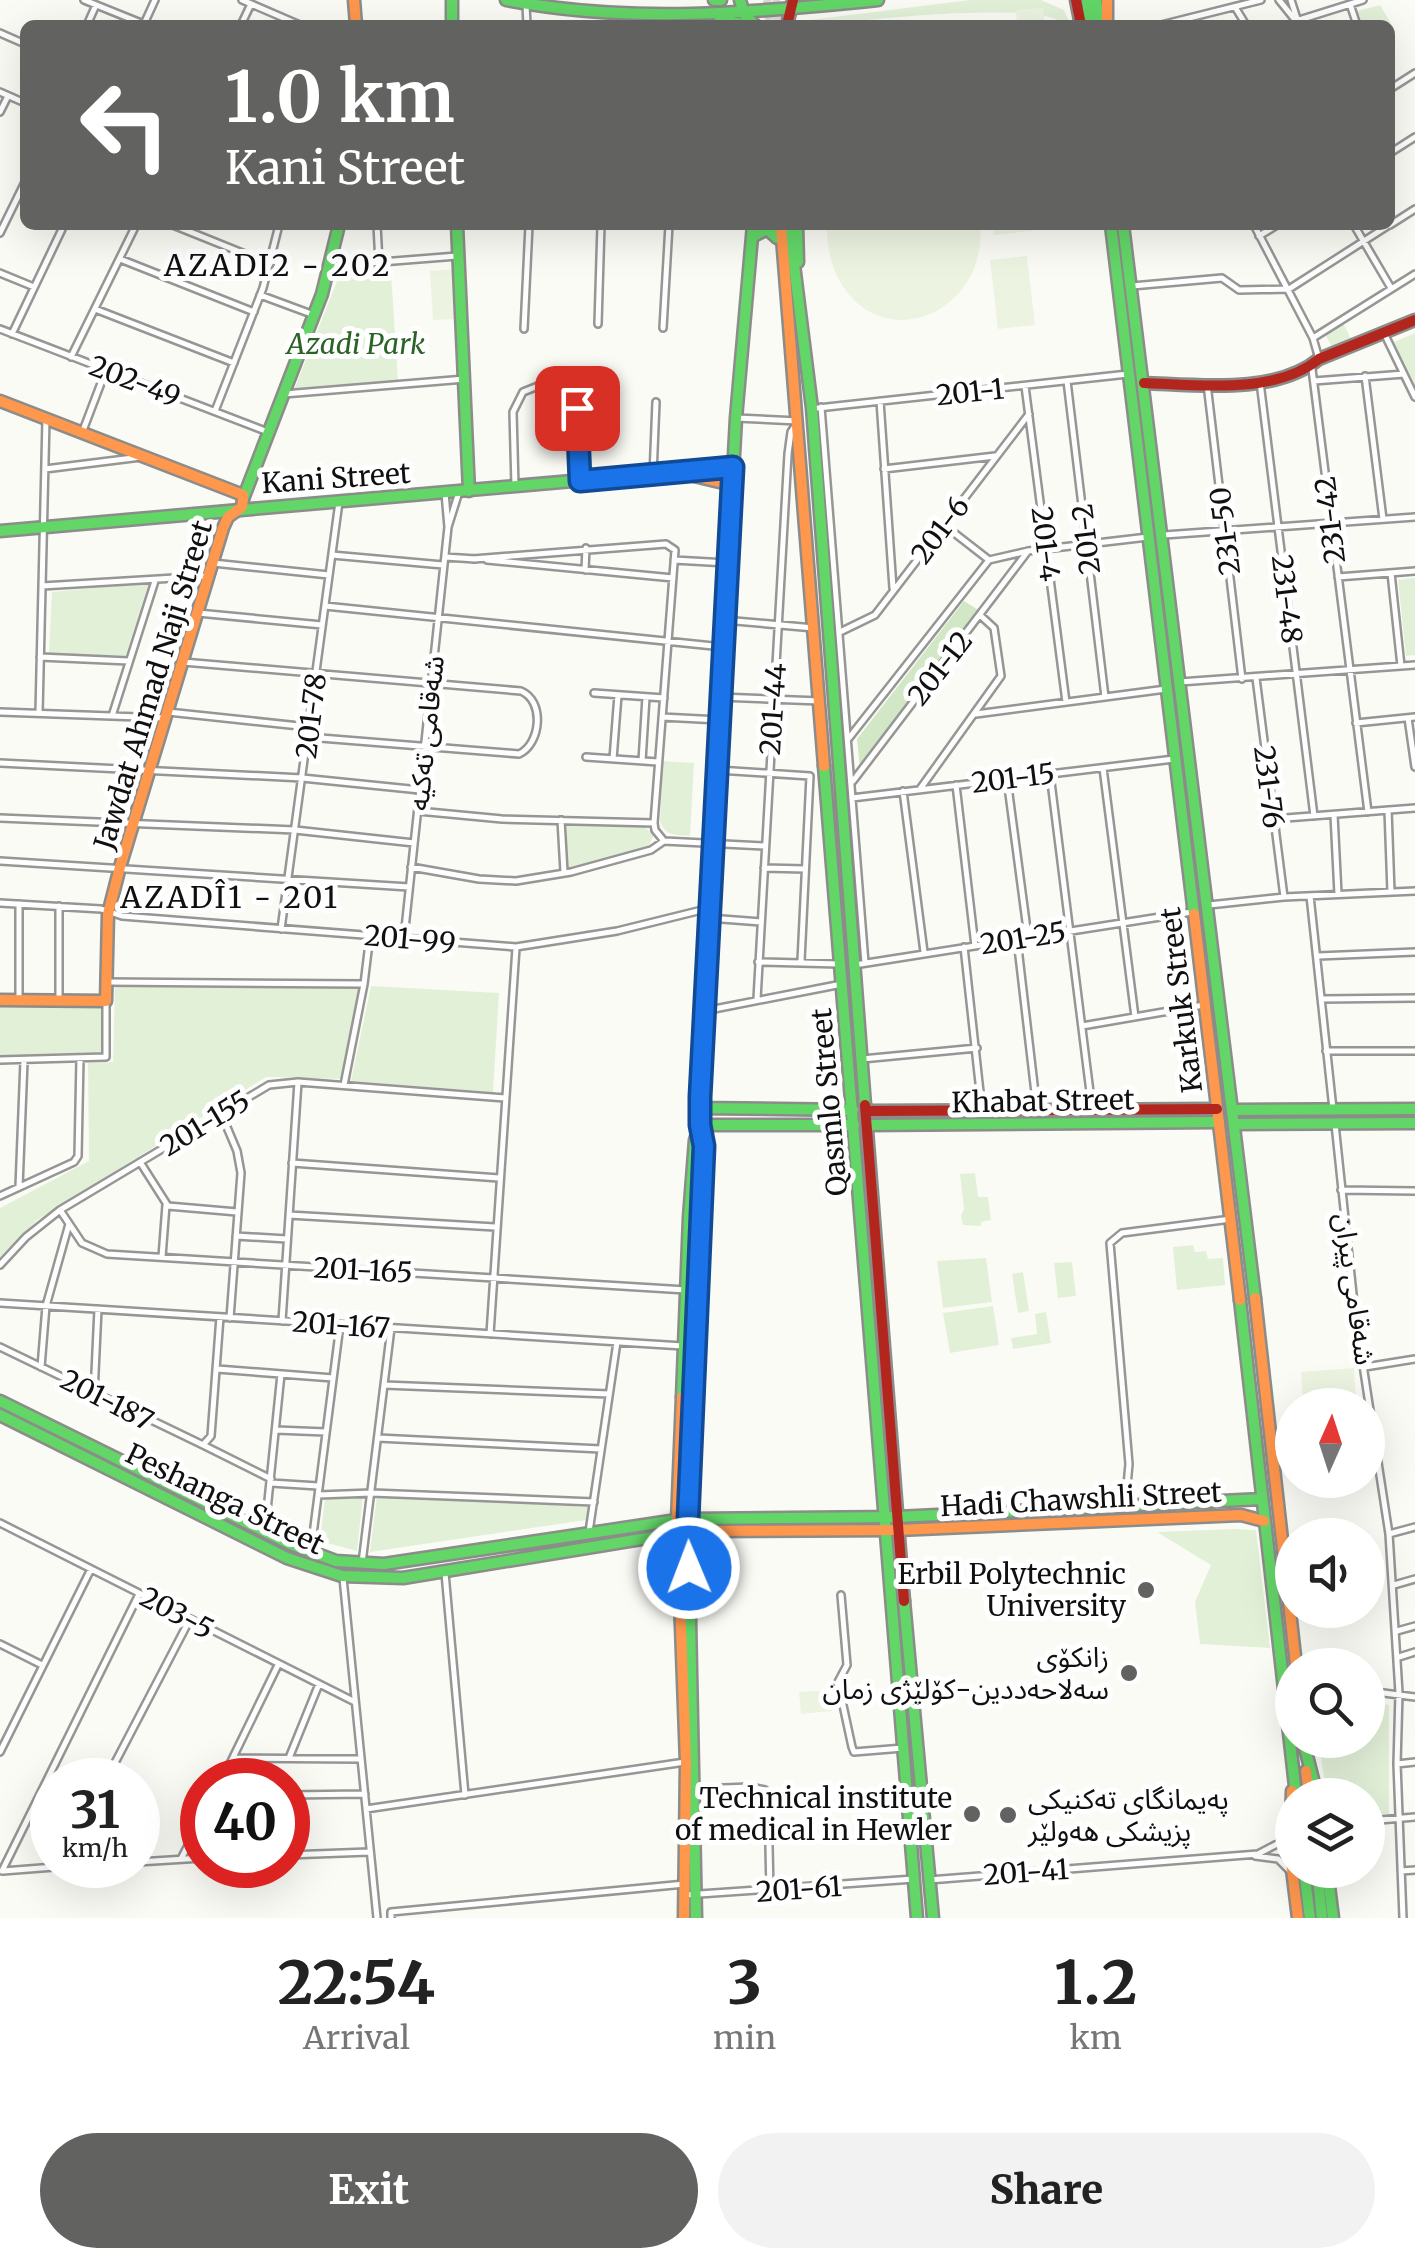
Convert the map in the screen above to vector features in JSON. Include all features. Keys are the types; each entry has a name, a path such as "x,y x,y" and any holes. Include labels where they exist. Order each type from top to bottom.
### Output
{"main road":[{"path":"506,0 581,15 682,20 700,16 746,20 794,7 878,0"},
{"path":"740,0 746,20"},
{"path":"1067,0 1080,19"},
{"path":"1076,0 1080,19"},
{"name":"Jawdat Ahmad Naji Street","path":"106,1001 108,914 120,867 226,520 242,501 270,433 331,266 338,230"},
{"path":"457,230 465,379 464,491"},
{"name":"Qasmlo Street","path":"778,230 798,422 917,1918"},
{"name":"Qasmlo Street","path":"791,230 816,408 822,540 860,964 862,1060 898,1530 933,1918"},
{"name":"Qasmlo Street","path":"797,230 798,287"},
{"name":"Karkuk Street","path":"1110,230 1231,1219 1264,1521 1284,1648"},
{"name":"Karkuk Street","path":"1126,230 1208,905 1241,1124 1294,1648"},
{"path":"684,1918 695,1789 683,1526 704,1146 700,1108 727,563 753,231"},
{"path":"1144,383 1260,382 1315,370 1384,332 1415,320"},
{"path":"0,401 144,457 242,501"},
{"name":"Kani Street","path":"0,531 242,501 338,502 733,467"},
{"name":"Kani Street","path":"674,473 732,485"},
{"path":"807,541 822,540"},
{"path":"1168,707 1179,712 1183,704"},
{"path":"1171,733 1177,724 1186,731"},
{"path":"0,1000 106,1001"},
{"path":"700,1108 853,1110"},
{"name":"Khabat Street","path":"867,1111 1216,1108"},
{"path":"1239,1110 1415,1108"},
{"path":"926,1110 927,1124"},
{"name":"Khabat Street","path":"868,1125 1219,1122"},
{"path":"1241,1124 1415,1123"},
{"path":"700,1125 854,1125"},
{"path":"696,1918 689,1892 686,1762 683,1346 694,1145 700,1125"},
{"name":"Peshanga Street","path":"0,1400 282,1556 342,1576 403,1578 445,1572 683,1526 898,1530"},
{"name":"Peshanga Street","path":"0,1415 311,1553 361,1564 589,1534 898,1517"},
{"name":"Hadi Chawshli Street","path":"898,1530 1083,1522 1125,1508 1262,1499"},
{"path":"1246,1502 1246,1515"},
{"path":"1081,1509 1083,1522"},
{"name":"Hadi Chawshli Street","path":"898,1517 1081,1509 1100,1514 1246,1515 1264,1521"},
{"path":"282,1556 288,1543"},
{"path":"489,1550 492,1565"},
{"path":"906,1780 921,1780"},
{"name":"Karkuk Street","path":"1295,1888 1298,1918"},
{"path":"1310,1888 1322,1918"},
{"path":"1310,1918 1315,1888"},
{"path":"1330,1888 1333,1918"}],"street":[{"path":"84,0 133,20"},
{"path":"242,0 288,20"},
{"path":"1200,20 1261,0"},
{"path":"1279,0 1296,20"},
{"path":"1306,20 1363,0"},
{"path":"243,20 251,4"},
{"path":"1350,4 1355,20"},
{"path":"89,20 96,5"},
{"path":"526,5 527,20"},
{"path":"1236,7 1243,20"},
{"path":"0,92 20,101"},
{"path":"0,112 8,96"},
{"path":"0,232 20,192"},
{"path":"12,334 62,230"},
{"path":"71,357 134,230"},
{"path":"185,230 270,264"},
{"path":"215,412 254,312 278,230"},
{"path":"377,230 380,263"},
{"path":"524,329 528,230"},
{"path":"598,324 601,230"},
{"path":"663,328 669,230"},
{"name":"231-42","path":"1257,230 1313,338 1330,523 1368,812"},
{"path":"1260,236 1269,230"},
{"path":"1357,230 1392,288"},
{"path":"1132,286 1210,278 1229,281 1239,290 1289,289 1382,230"},
{"path":"331,266 458,256"},
{"path":"120,259 254,312"},
{"path":"0,274 34,287"},
{"path":"1313,338 1414,276"},
{"path":"260,294 314,315"},
{"path":"95,309 234,363"},
{"name":"202-49","path":"0,329 270,433"},
{"path":"1384,332 1415,396"},
{"path":"82,432 106,370"},
{"path":"1315,370 1365,376 1404,374"},
{"name":"201-1","path":"816,408 1128,374"},
{"path":"1365,376 1384,519"},
{"path":"284,394 465,379"},
{"name":"201-2","path":"1067,381 1106,697"},
{"name":"231-48","path":"1260,382 1314,816"},
{"path":"515,487 513,412 523,392 543,384 564,390 577,408 580,481"},
{"name":"231-50","path":"1207,384 1242,679"},
{"name":"201-4","path":"1025,386 1066,702"},
{"path":"880,401 894,590"},
{"path":"653,475 656,402"},
{"path":"816,408 848,740 860,964"},
{"name":"201-6","path":"839,632 875,615 1029,414"},
{"path":"736,418 798,422"},
{"path":"38,713 46,419"},
{"name":"201-44","path":"756,999 790,443 798,422"},
{"path":"884,469 996,456"},
{"path":"45,469 144,457"},
{"name":"شەقامی تەکیە","path":"448,527 464,491"},
{"name":"شەقامی تەکیە","path":"404,938 448,527 446,493"},
{"name":"201-78","path":"281,929 338,502"},
{"path":"1162,535 1415,517"},
{"path":"944,525 989,560"},
{"path":"848,740 989,560 1046,548 1148,537"},
{"path":"473,559 666,544 674,550 654,823 664,840"},
{"path":"584,570 586,548"},
{"name":"201-12","path":"851,784 1028,551"},
{"path":"332,555 444,566"},
{"path":"445,557 673,578"},
{"path":"674,560 727,563"},
{"path":"213,564 329,575"},
{"path":"1337,577 1415,571"},
{"path":"1391,572 1402,666"},
{"path":"42,586 210,576"},
{"path":"112,716 155,580"},
{"path":"325,606 723,647"},
{"path":"198,613 322,625"},
{"path":"920,790 1001,676 994,628 980,616"},
{"path":"724,620 814,628"},
{"path":"40,657 130,661"},
{"path":"183,662 526,692 537,704 534,741 528,750 518,754 308,737"},
{"path":"1180,682 1415,665"},
{"name":"231-76","path":"1256,678 1284,897"},
{"path":"974,714 1166,689"},
{"path":"594,693 664,698"},
{"path":"613,759 618,695"},
{"path":"642,761 646,697"},
{"path":"720,697 820,701"},
{"path":"0,712 168,715 309,727"},
{"path":"662,718 719,720"},
{"path":"1356,723 1412,718 1415,767"},
{"path":"586,757 659,762"},
{"name":"201-15","path":"852,798 1174,759"},
{"path":"0,763 302,778 420,790"},
{"path":"1104,768 1134,1017"},
{"path":"717,770 810,776 801,961"},
{"path":"1050,774 1092,1109"},
{"path":"1007,779 1028,937"},
{"path":"956,785 976,946"},
{"path":"904,792 924,954"},
{"path":"1273,819 1415,808"},
{"path":"1388,810 1391,892"},
{"path":"418,812 654,823"},
{"path":"1334,815 1338,894"},
{"path":"0,818 295,830 414,843"},
{"path":"561,820 564,873"},
{"path":"412,866 516,880 564,873 651,850 664,840 765,846"},
{"path":"0,861 409,887"},
{"path":"764,868 804,870"},
{"path":"1208,905 1415,891"},
{"path":"1310,896 1332,1108"},
{"name":"201-99","path":"0,903 516,947 709,913 761,922"},
{"path":"19,904 19,1001"},
{"path":"58,906 59,1001"},
{"name":"201-25","path":"860,964 1192,912"},
{"path":"344,1086 370,936"},
{"path":"1018,939 1036,1110"},
{"path":"490,1334 516,947"},
{"path":"964,947 982,1110"},
{"path":"1317,956 1415,952"},
{"path":"758,962 840,964"},
{"path":"106,982 364,984"},
{"path":"704,1011 842,984"},
{"path":"1321,999 1415,998"},
{"path":"0,1060 106,1057 106,1001"},
{"path":"1082,1026 1204,1005"},
{"path":"862,1060 977,1048"},
{"path":"1326,1051 1415,1050"},
{"path":"0,1196 74,1162 78,1156 80,1058"},
{"path":"19,1188 24,1059"},
{"path":"282,1321 298,1082"},
{"name":"201-155","path":"0,1266 26,1237 60,1210 269,1085 298,1082 505,1098"},
{"path":"220,1113 241,1166 230,1318"},
{"name":"شەقامی پیران","path":"1335,1124 1355,1314 1389,1534 1398,1658 1398,1818 1403,1918"},
{"path":"140,1162 166,1205 162,1258"},
{"path":"292,1163 500,1178"},
{"path":"1341,1190 1414,1190 1415,1200"},
{"path":"166,1205 238,1212"},
{"name":"201-165","path":"60,1210 82,1242 94,1250 234,1263 686,1290"},
{"path":"289,1214 497,1227"},
{"path":"1125,1508 1129,1464 1110,1242 1122,1233 1231,1219"},
{"path":"41,1367 46,1306 68,1224"},
{"path":"236,1236 287,1240"},
{"name":"201-167","path":"0,1302 683,1346"},
{"path":"94,1394 98,1309"},
{"path":"203,1445 211,1436 220,1317"},
{"path":"311,1553 340,1325"},
{"path":"361,1564 391,1328"},
{"path":"589,1534 616,1342"},
{"name":"201-187","path":"0,1347 271,1481"},
{"path":"1365,1367 1415,1359"},
{"path":"217,1369 334,1378"},
{"path":"264,1532 281,1374"},
{"path":"384,1385 609,1394"},
{"path":"276,1430 326,1432"},
{"path":"378,1438 602,1449"},
{"path":"271,1481 319,1486"},
{"path":"318,1494 594,1502"},
{"name":"203-5","path":"0,1523 355,1702"},
{"path":"1389,1534 1415,1527"},
{"path":"0,1752 91,1569"},
{"path":"445,1572 465,1796"},
{"path":"342,1576 377,1918"},
{"path":"1393,1585 1415,1579"},
{"path":"1,1871 139,1594"},
{"path":"841,1595 846,1665 838,1682 852,1748 854,1752 903,1748"},
{"path":"117,1758 189,1621"},
{"path":"1397,1631 1415,1626"},
{"path":"0,1644 43,1665"},
{"path":"1398,1658 1415,1652"},
{"path":"233,1758 278,1665"},
{"path":"289,1758 319,1684"},
{"path":"1385,1692 1415,1696"},
{"path":"310,1759 361,1760"},
{"path":"366,1809 686,1762"},
{"path":"1397,1764 1415,1762"},
{"path":"695,1789 752,1786 765,1790 770,1892"},
{"path":"310,1795 365,1794"},
{"path":"1385,1819 1415,1817"},
{"name":"201-41","path":"930,1880 1242,1856 1267,1851 1275,1845"},
{"path":"310,1854 370,1852"},
{"name":"201-41","path":"1242,1856 1275,1859"},
{"path":"1,1871 30,1869"},
{"path":"1401,1871 1415,1870"},
{"name":"201-61","path":"391,1918 391,1912 689,1892 770,1892 914,1880"}],"green space":[{"path":"970,0 1041,0 1064,10 1068,20 992,12 810,20"},
{"path":"1380,5 1389,20 1361,20 1357,11"},
{"path":"1043,8 1044,20 1017,20 1016,10"},
{"path":"827,230 980,230 978,256 967,282 950,302 928,315 903,320 879,316 856,302 838,278"},
{"path":"994,230 1040,230 994,235"},
{"path":"1027,256 1035,325 998,329 990,260"},
{"path":"457,269 461,319 433,320 430,271"},
{"name":"Azadi Park","path":"391,273 398,381 294,390 339,276"},
{"path":"1343,323 1352,341 1333,349 1325,334"},
{"path":"1415,333 1415,385 1394,342"},
{"path":"1415,578 1415,655 1406,656 1398,580"},
{"path":"149,583 125,657 49,653 52,592"},
{"path":"964,601 980,611 860,769 857,739"},
{"path":"663,761 694,763 690,836 668,832 660,821"},
{"path":"565,823 641,824 654,835 648,847 568,868"},
{"path":"363,985 342,1079 266,1077 37,1220 0,1259 0,1208 89,1161 88,1063 113,1062 115,986"},
{"path":"371,986 499,993 493,1092 351,1081"},
{"path":"0,1004 102,1007 102,1052 0,1056"},
{"path":"975,1173 978,1197 988,1197 991,1220 981,1222 981,1226 963,1225 960,1174"},
{"path":"1193,1245 1195,1252 1206,1251 1208,1259 1223,1258 1225,1285 1177,1290 1173,1247"},
{"path":"986,1258 992,1302 943,1308 937,1261"},
{"path":"1072,1262 1076,1296 1058,1298 1054,1263"},
{"path":"1023,1272 1029,1311 1018,1313 1012,1274"},
{"path":"993,1306 999,1345 950,1353 943,1313"},
{"path":"1046,1312 1051,1343 1013,1349 1011,1338 1037,1334 1035,1314"},
{"path":"1354,1368 1355,1388 1302,1388 1301,1372"},
{"path":"363,1495 357,1551 320,1541 325,1498"},
{"path":"377,1495 588,1507 586,1520 370,1552"},
{"path":"1256,1530 1270,1648 1200,1644 1195,1602 1211,1565 1157,1532"},
{"path":"831,1690 832,1711 801,1714 799,1692"},
{"path":"1385,1704 1389,1705 1389,1814 1385,1814 1385,1778 1324,1778 1321,1758 1385,1758"}],"tunnel":[{"path":"767,0 769,20"},
{"path":"776,0 778,20"}],"traffic: fast":[{"path":"452,0 452,20"},
{"path":"506,0 645,14 738,12 878,0"},
{"path":"714,0 721,0"},
{"path":"740,0 750,20"},
{"path":"1087,0 1089,20"},
{"path":"1096,0 1098,20"},
{"path":"243,499 322,294 338,230"},
{"path":"457,230 469,491"},
{"path":"722,674 736,418 753,230"},
{"path":"752,237 765,230"},
{"path":"768,230 777,238"},
{"path":"790,230 812,408 865,1105"},
{"path":"797,230 798,262"},
{"path":"1112,230 1194,914"},
{"path":"1124,230 1255,1298"},
{"path":"0,531 733,467"},
{"path":"824,766 917,1918"},
{"path":"696,1918 688,1519 704,1145 700,1125 702,1051"},
{"path":"700,1108 853,1110"},
{"path":"1233,1110 1415,1109"},
{"path":"868,1125 1219,1122"},
{"path":"1235,1124 1415,1123"},
{"path":"700,1125 854,1125"},
{"path":"682,1397 689,1217 695,1140 700,1125"},
{"path":"1240,1300 1294,1778"},
{"path":"0,1401 288,1543 336,1561 384,1564 677,1520"},
{"path":"0,1415 287,1558 342,1576 403,1578 678,1533"},
{"path":"688,1519 897,1517 1262,1499"},
{"path":"904,1601 933,1918"},
{"path":"1308,1758 1313,1778"},
{"path":"1306,1888 1310,1918"},
{"path":"1319,1888 1322,1918"},
{"path":"1329,1888 1333,1918"}],"traffic: slow":[{"path":"354,0 356,20"},
{"path":"1107,0 1107,20"},
{"path":"781,230 824,766"},
{"path":"0,401 243,495"},
{"path":"694,476 732,485"},
{"path":"0,1000 106,1001 108,914 120,867 223,528 228,517 242,507 243,499"},
{"path":"702,1051 722,674"},
{"path":"1194,914 1240,1300"},
{"path":"1255,1298 1294,1648"},
{"path":"682,1397 677,1520 686,1762 684,1918"},
{"path":"688,1531 898,1530 1241,1515 1264,1521"},
{"path":"1306,1771 1307,1778"},
{"path":"1294,1888 1298,1918"}],"traffic: jam":[{"path":"788,20 793,0"},
{"path":"1076,0 1080,20"},
{"path":"1144,383 1212,386 1281,378 1415,320"},
{"path":"865,1105 904,1601"},
{"path":"867,1111 1217,1109"}],"place":[{"name":"Erbil Polytechnic University","path":"1146,1590"},
{"name":"زانکۆی سەلاحەددین-کۆلێژی زمان","path":"1129,1673"},
{"name":"Technical institute of medical in Hewler","path":"972,1814"},
{"name":"پەیمانگای تەکنیکی پزیشکی هەولێر","path":"1008,1815"}],"district":[{"name":"AZADI2 - 202","path":"278,266"},
{"name":"AZADÎ1 - 201","path":"230,898"}],"route":[{"path":"577,408 580,481 733,467 700,1097 704,1146 689,1568"}]}
